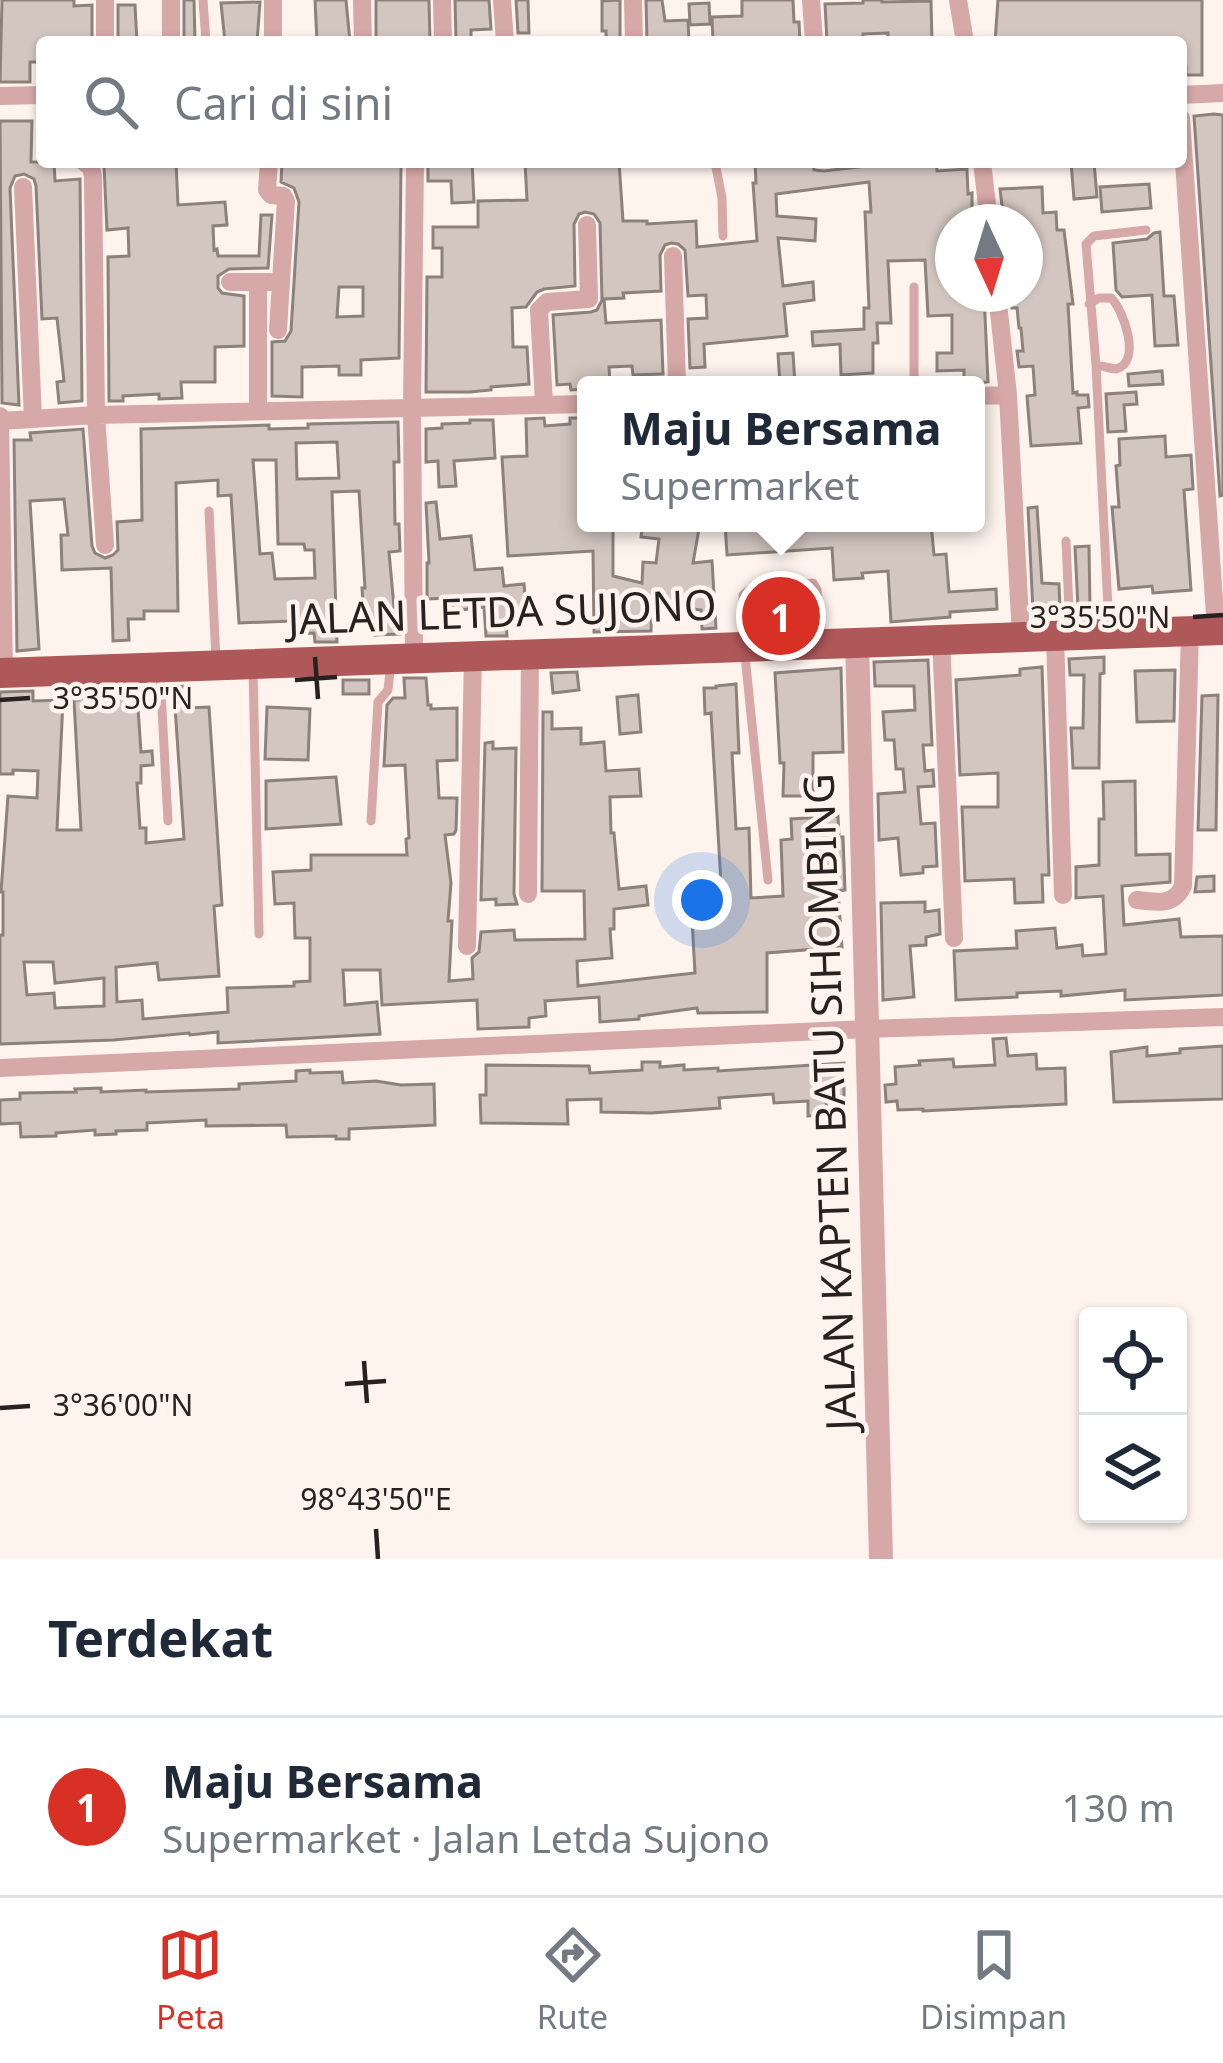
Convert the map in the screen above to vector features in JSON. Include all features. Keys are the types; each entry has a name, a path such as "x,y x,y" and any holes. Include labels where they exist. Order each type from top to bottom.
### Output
{"highway":[{"name":"JALAN LETDA SUJONO","path":"2,673 1210,631"}],"street":[{"path":"104,36 105,0"},
{"path":"170,0 170,36"},
{"path":"273,36 274,0"},
{"path":"362,0 363,36"},
{"path":"442,0 443,36"},
{"path":"502,0 505,36"},
{"path":"633,0 634,36"},
{"path":"811,0 814,36"},
{"path":"958,0 964,36"},
{"path":"1187,94 1223,92"},
{"path":"0,96 36,95"},
{"path":"91,168 96,415 105,545"},
{"path":"268,168 268,192 286,201 278,330"},
{"path":"403,657 415,168"},
{"path":"983,168 986,204"},
{"path":"1137,900 1167,903 1183,886 1210,631 1184,168"},
{"path":"23,187 33,418"},
{"path":"544,404 539,310 547,302 589,298 587,225"},
{"path":"673,256 676,376"},
{"path":"230,282 281,281"},
{"path":"258,411 259,282"},
{"path":"999,312 1021,637"},
{"path":"985,395 1008,395"},
{"path":"2,673 0,419 577,404"},
{"path":"1063,636 1063,895"},
{"path":"941,639 954,938"},
{"name":"JALAN KAPTEN BATU SIHOMBING","path":"856,642 881,1559"},
{"path":"528,894 530,653"},
{"path":"467,946 473,655"},
{"path":"0,1068 1223,1017"}],"lane":[{"path":"203,0 206,36"},
{"path":"717,168 722,236"},
{"path":"1110,634 1085,252 1089,239 1146,230"},
{"path":"914,287 914,376"},
{"path":"1089,304 1112,298 1122,311 1128,339 1128,358 1119,368 1096,365"},
{"path":"209,511 216,665"},
{"path":"1063,636 1066,541"},
{"path":"768,880 743,646 745,592 810,582 818,590 821,644"},
{"path":"371,821 378,702 403,657"},
{"path":"253,663 259,934"},
{"path":"159,667 168,821"}],"building":[{"path":"2,0 74,0 74,6 92,5 92,36 36,36 30,82 0,82"},
{"path":"184,0 194,0 195,36 184,36"},
{"path":"315,0 346,0 349,36 317,36"},
{"path":"376,0 429,0 430,36 376,36"},
{"path":"455,0 489,0 491,29 456,36"},
{"path":"516,0 528,0 529,33 518,33"},
{"path":"620,0 620,36 606,36 602,31 602,1"},
{"path":"646,0 662,0 665,21 688,20 689,36 647,36"},
{"path":"742,0 793,0 800,36 713,36 712,17 742,16"},
{"path":"998,0 1202,0 1202,75 1187,75 1187,36 995,36"},
{"path":"931,1 932,36 827,36 825,4"},
{"path":"260,2 257,36 224,36 221,3"},
{"path":"709,3 710,24 690,25 689,4"},
{"path":"118,5 135,5 137,36 118,36"},
{"path":"1223,115 1220,496 1194,116"},
{"path":"0,121 32,121 31,162 36,162 36,168 54,168 55,181 80,179 82,401 59,403 57,382 64,381 57,318 42,319 36,186 24,174 15,176 10,188 19,405 2,403"},
{"path":"104,168 176,168 178,205 225,202 227,225 213,226 218,256 259,256 261,215 272,215 268,268 229,269 218,276 222,293 244,296 244,346 215,347 215,382 181,382 182,398 159,399 159,394 109,401 108,257 129,256 128,228 107,230"},
{"path":"282,168 401,168 399,358 361,360 361,375 339,375 339,366 302,367 302,397 272,396 272,342 285,341 291,331 299,202 294,188 281,182","holes":["339,287 363,287 363,316 337,317"]},
{"path":"428,168 472,168 474,202 452,203 451,181 428,181"},
{"path":"525,168 619,168 623,221 696,221 697,247 757,241 755,168 967,169 972,204 935,204 935,312 985,312 988,382 985,376 964,376 964,370 937,371 937,353 952,353 952,315 928,316 925,260 888,261 891,323 877,323 873,373 841,375 840,344 813,346 812,332 864,329 864,308 869,308 865,212 871,212 869,182 776,194 777,216 816,219 815,241 778,238 783,286 813,282 814,300 784,304 787,336 704,344 705,367 690,368 688,319 707,318 706,295 688,296 685,250 671,243 660,255 661,291 604,299 606,323 661,320 663,374 633,375 632,366 609,367 610,376 577,376 577,390 571,390 570,384 557,385 553,315 591,312 602,300 600,223 594,214 585,212 574,224 575,286 544,289 526,307 512,308 513,347 527,347 529,384 426,392 427,277 442,277 442,248 433,248 433,227 478,227 478,201 527,200"},
{"path":"1071,168 1095,168 1097,197 1074,199"},
{"path":"1149,184 1151,208 1102,212 1100,187"},
{"path":"1042,187 1043,204 1002,204 1000,189"},
{"path":"1056,212 1057,230 1064,230 1073,304 1068,304 1073,393 1088,395 1089,407 1078,408 1081,443 1031,446 1027,396 1035,395 1033,366 1019,367 1017,351 1023,351 1017,312 1043,312 1043,213"},
{"path":"1160,232 1164,296 1174,296 1178,345 1155,346 1152,295 1122,297 1116,290 1113,243 1147,239"},
{"path":"793,353 794,376 779,376 778,354"},
{"path":"1162,371 1163,384 1129,386 1128,374"},
{"path":"1136,392 1137,404 1124,405 1126,431 1108,432 1106,394"},
{"path":"544,418 545,426 570,424 570,418 577,418 577,532 613,532 613,576 642,583 643,562 656,563 659,539 641,537 642,532 698,532 693,563 712,561 716,628 702,629 701,610 652,604 651,631 594,632 593,551 508,556 502,457 527,456 526,419"},
{"path":"493,420 495,458 454,461 456,486 439,487 438,461 426,462 426,429"},
{"path":"398,422 399,462 394,462 400,551 389,552 400,634 375,635 375,617 364,617 359,491 332,492 337,642 315,642 314,633 293,634 293,621 239,623 231,495 218,496 218,480 176,483 178,611 144,611 144,619 128,619 129,640 113,641 111,568 62,570 61,535 68,535 64,499 30,501 39,649 17,651 14,440 31,440 30,433 83,429 92,546 105,558 118,550 117,522 142,520 141,429 308,428 308,424","holes":["337,442 339,478 297,479 296,443","253,460 276,460 278,544 304,544 305,550 314,550 315,578 275,579 272,553 260,554"]},
{"path":"1165,436 1166,457 1191,455 1193,489 1184,490 1191,590 1119,589 1112,507 1119,507 1119,439"},
{"path":"436,502 440,539 471,536 475,570 502,568 504,586 524,584 527,618 506,619 507,636 486,636 484,607 453,611 452,598 427,599 426,503"},
{"path":"1037,507 1042,583 1059,584 1060,609 1033,611 1028,508"},
{"path":"726,532 932,532 934,555 946,554 949,592 996,589 997,609 891,622 888,571 834,580 832,548 727,555"},
{"path":"1089,546 1090,607 1078,608 1075,547"},
{"path":"1104,657 1099,768 1073,768 1071,728 1083,728 1084,675 1070,675 1069,659"},
{"path":"928,660 932,745 923,745 925,771 933,770 934,786 918,787 921,824 935,823 937,866 901,875 898,838 879,840 878,794 905,792 903,769 896,769 894,740 885,740 883,712 915,710 914,686 875,686 874,662"},
{"path":"1042,667 1049,875 1042,875 1043,902 1015,903 1014,879 965,881 962,807 998,807 998,773 960,775 956,680 1020,675 1020,669"},
{"path":"841,668 843,752 813,753 813,796 783,796 775,673"},
{"path":"1175,670 1174,721 1137,722 1135,671"},
{"path":"577,672 579,690 553,693 551,673"},
{"path":"404,678 426,678 431,709 457,708 457,760 437,761 439,798 457,798 456,830 445,835 451,883 449,981 473,979 472,958 479,952 481,932 514,930 515,940 585,939 584,891 542,891 543,712 552,712 552,729 581,728 581,744 604,742 606,771 639,769 641,796 610,797 611,833 619,889 646,886 648,905 614,909 612,958 577,961 578,986 695,973 691,903 722,901 711,713 705,714 704,688 736,684 739,753 732,753 736,829 749,828 751,898 783,896 781,840 792,839 791,819 838,816 845,890 838,891 842,947 767,953 767,1012 698,1013 697,1008 600,1022 599,997 545,1001 546,1016 529,1018 529,1027 478,1029 477,1000 382,1005 380,970 343,970 345,1005 377,1002 380,1034 218,1043 218,1032 0,1044 1,892 8,796 37,798 38,771 0,774 0,692 33,691 33,701 63,700 57,830 81,830 74,700 78,700 78,690 152,687 153,708 138,708 141,752 152,751 153,765 141,766 141,783 137,783 140,828 146,828 146,843 184,839 170,687 186,686 187,708 209,707 222,905 214,906 219,976 159,980 157,963 116,967 117,1002 142,1000 143,1019 228,1012 227,988 294,986 294,982 310,981 310,938 295,938 294,903 275,904 273,872 311,870 311,855 407,855 405,765 384,766 387,705 393,698 405,698","holes":["24,962 53,962 55,983 104,978 104,1006 55,1008 54,993 27,995"]},
{"path":"343,680 369,680 369,694 343,694"},
{"path":"638,695 641,732 620,734 617,697"},
{"path":"1218,695 1216,830 1198,830 1202,696"},
{"path":"267,707 310,709 308,760 265,759"},
{"path":"493,742 493,749 516,748 517,904 481,900 485,743"},
{"path":"336,777 341,824 266,829 266,781"},
{"path":"1135,781 1136,855 1170,854 1170,882 1122,886 1124,925 1179,919 1181,937 1223,936 1223,995 1125,1000 1125,990 1061,996 1061,991 956,1000 954,951 1017,948 1016,931 1055,928 1057,948 1082,945 1083,956 1106,954 1103,896 1076,898 1076,867 1099,865 1103,782"},
{"path":"1214,876 1214,891 1195,892 1197,877"},
{"path":"925,902 925,912 939,910 940,934 926,937 926,945 910,946 914,997 883,1000 881,903"},
{"path":"1006,1038 1008,1056 1036,1054 1037,1069 1065,1068 1066,1104 923,1111 898,1110 897,1101 886,1102 885,1085 896,1084 895,1067 953,1059 954,1067 995,1065 993,1039"},
{"path":"1223,1046 1223,1099 1114,1102 1111,1052 1147,1047 1147,1056"},
{"path":"642,1062 718,1071 844,1063 844,1102 826,1102 827,1115 808,1116 808,1101 774,1103 773,1094 719,1098 720,1108 652,1113 601,1112 601,1099 567,1100 568,1124 481,1123 486,1065 589,1066 590,1073 642,1070"},
{"path":"296,1071 342,1072 343,1083 434,1084 435,1125 349,1129 349,1139 336,1139 287,1137 286,1125 206,1126 206,1120 147,1123 147,1130 116,1134 95,1135 95,1130 21,1137 20,1123 0,1124 0,1100 20,1099 20,1093 239,1089 239,1084 296,1081"}],"place":[{"name":"Maju Bersama","path":"781,616"}]}
